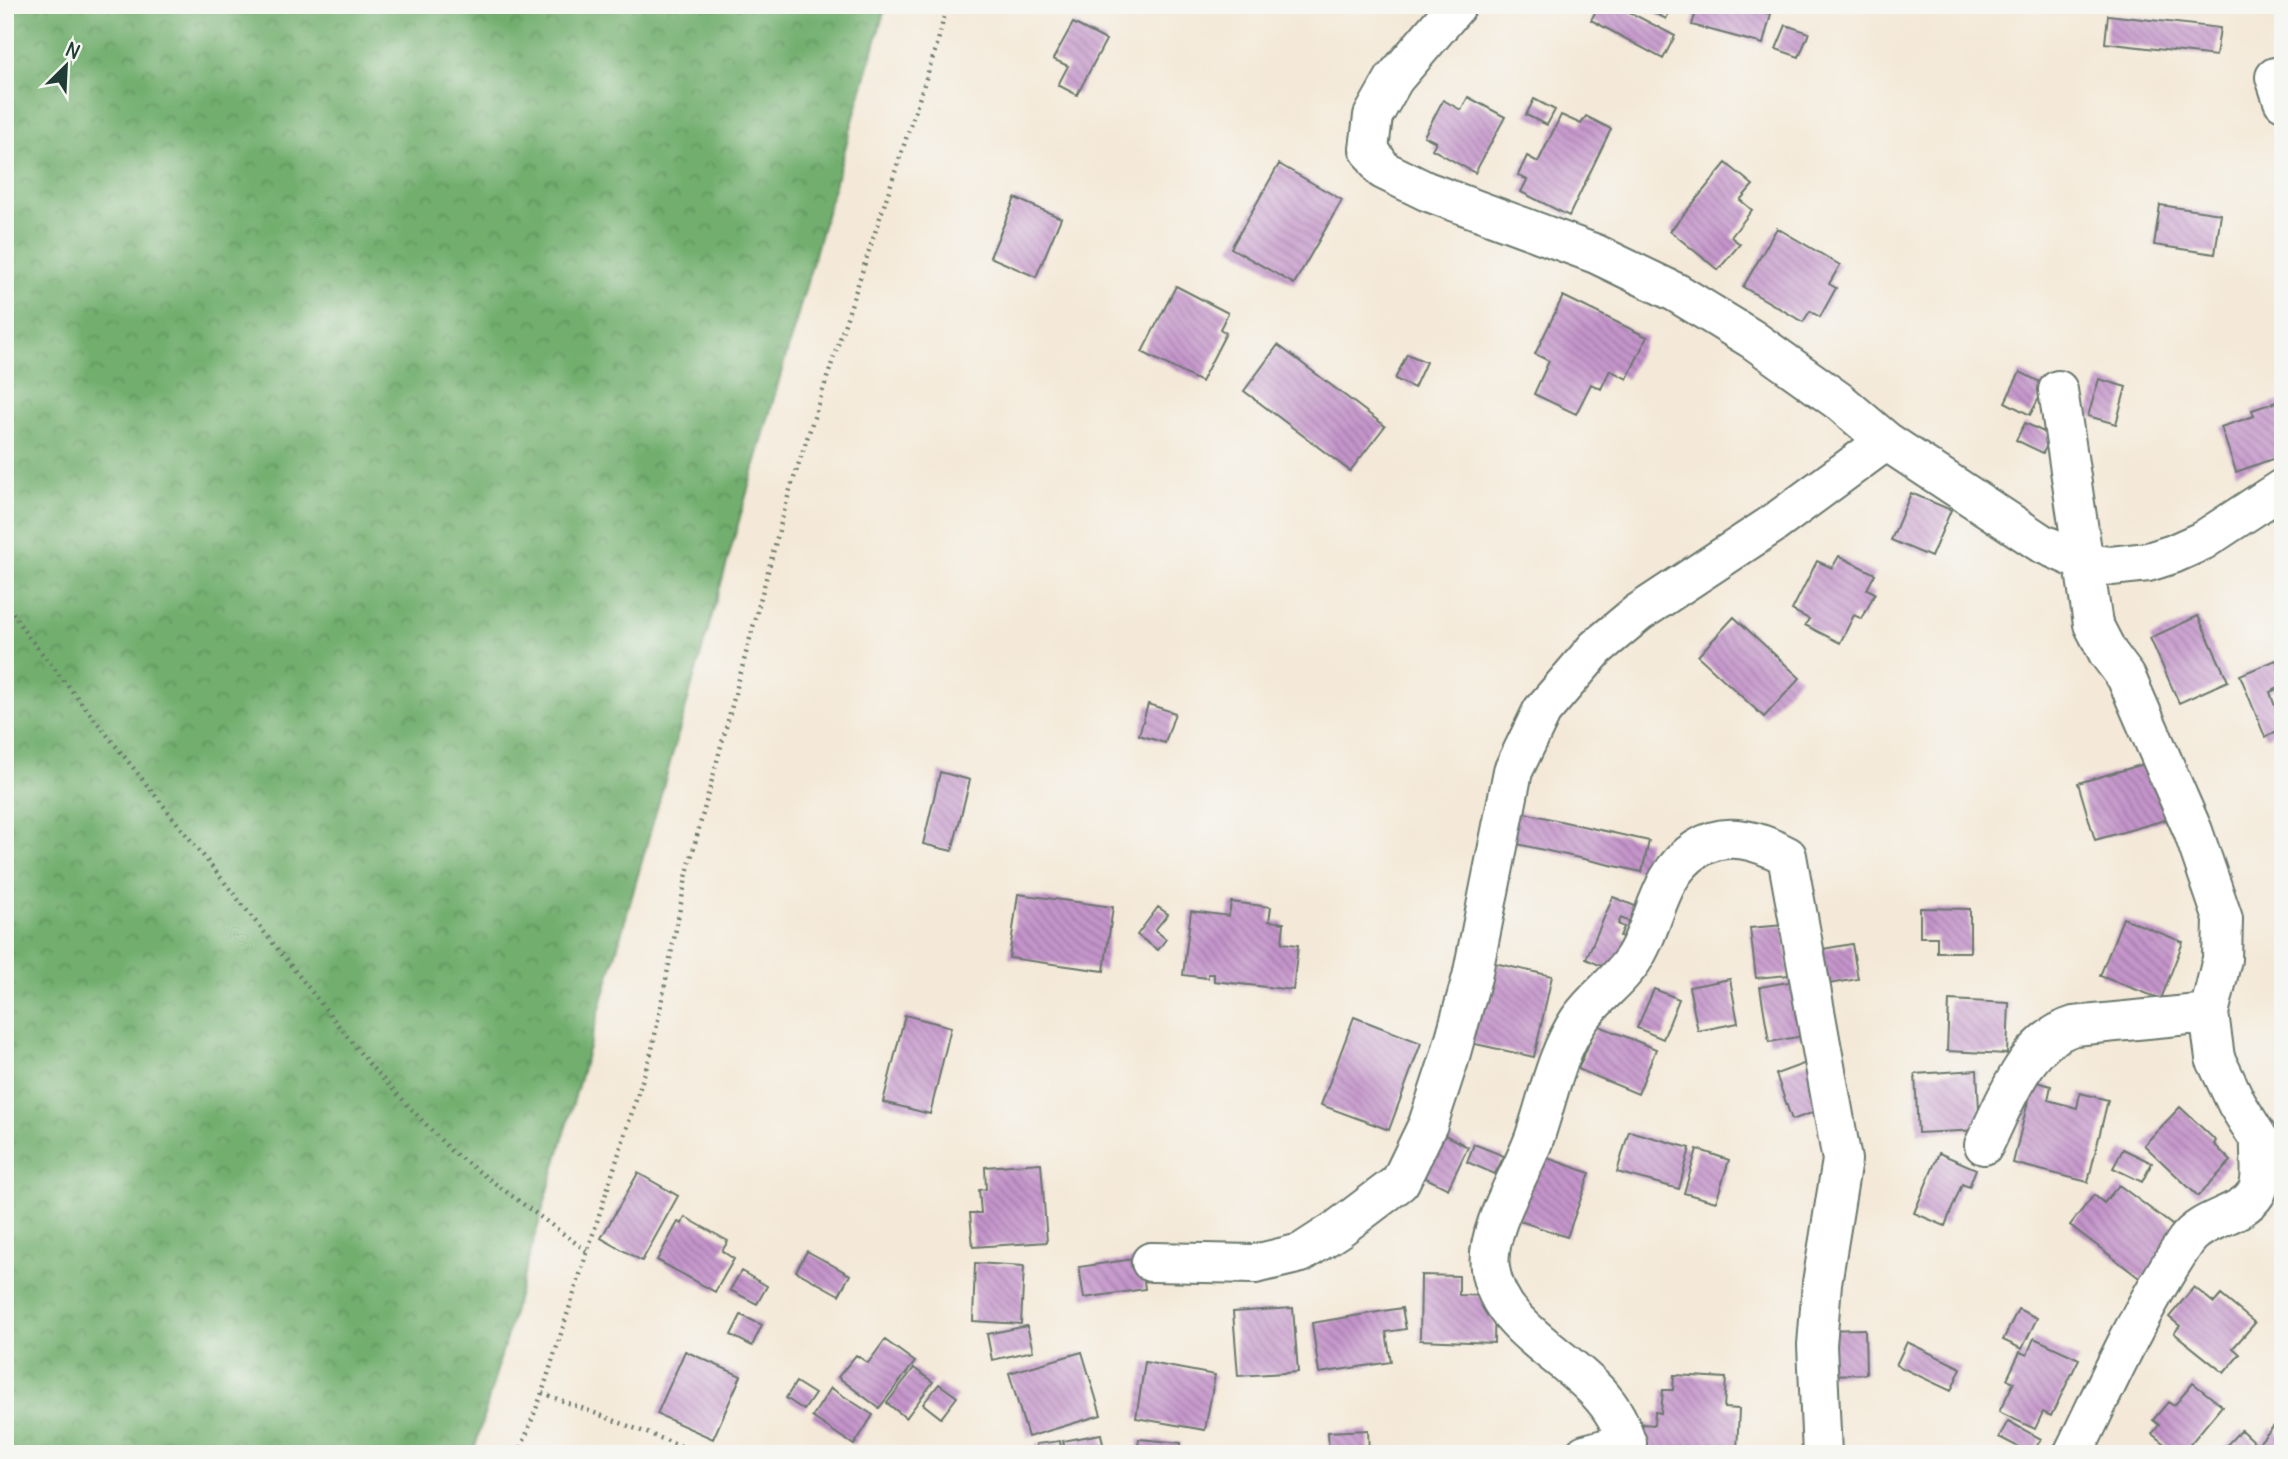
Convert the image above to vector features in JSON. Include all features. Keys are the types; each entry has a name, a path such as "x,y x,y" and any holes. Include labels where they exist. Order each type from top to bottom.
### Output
{"street":[{"path":"1457,5 1394,79 1373,116 1369,149 1383,170 1426,191 1596,254 1677,293 1752,339 1840,402 1886,441 2040,543 2086,563 2124,565 2174,554 2202,541 2283,488"},
{"path":"2058,390 2086,563 2093,624 2126,677 2193,831 2223,919 2222,959 2209,1013 2215,1058 2237,1104 2271,1151 2255,1195 2245,1204 2211,1220 2187,1240 2118,1358 2073,1454"},
{"path":"1151,1262 1255,1264 1301,1253 1385,1196 1400,1182 1428,1124 1449,1060 1472,977 1513,771 1542,711 1596,648 1638,613 1773,524 1886,441"},
{"path":"1585,1454 1627,1449 1620,1424 1588,1380 1504,1307 1490,1266 1493,1236 1534,1140 1559,1060 1579,1020 1632,960 1672,871 1699,848 1727,838 1760,844 1787,856 1826,1084 1840,1144 1841,1171 1822,1283 1817,1345 1822,1454"},
{"path":"1984,1145 2021,1074 2042,1044 2059,1030 2074,1026 2209,1013"}],"path":[{"path":"519,1454 542,1393 652,1050 687,873 789,493 933,59 947,5"},
{"path":"5,601 25,632 370,1065 451,1151 588,1252"},
{"path":"542,1393 702,1454"}],"green space":[{"path":"5,5 886,5 473,1454 5,1454"}],"building":[{"path":"1599,5 1616,5 1675,36 1663,59 1591,20"},
{"path":"1639,5 1673,5 1666,19"},
{"path":"1698,5 1740,5 1771,14 1763,44 1692,25"},
{"path":"2108,15 2220,28 2216,56 2105,43"},
{"path":"1073,23 1106,40 1077,95 1058,85 1068,66 1053,59"},
{"path":"1786,25 1809,33 1799,57 1776,49"},
{"path":"1468,97 1505,117 1475,173 1432,149 1436,142 1424,136 1443,100 1461,110"},
{"path":"1534,99 1555,110 1547,125 1526,115"},
{"path":"1561,115 1581,124 1586,116 1611,129 1569,216 1521,192 1527,180 1518,175 1527,156 1538,162"},
{"path":"1726,163 1753,185 1740,200 1752,210 1731,237 1740,244 1718,270 1670,231"},
{"path":"1279,164 1342,200 1294,284 1231,248"},
{"path":"1015,198 1061,218 1036,277 990,257"},
{"path":"2160,205 2221,214 2215,254 2154,245"},
{"path":"1777,228 1840,265 1829,284 1836,288 1820,317 1810,311 1803,322 1743,287"},
{"path":"1176,286 1228,313 1220,329 1226,333 1201,382 1142,352"},
{"path":"1563,296 1647,337 1627,379 1610,370 1601,389 1591,384 1576,414 1534,394 1549,361 1535,354"},
{"path":"1278,345 1385,426 1350,471 1244,391"},
{"path":"1407,354 1426,362 1414,388 1395,379"},
{"path":"2020,372 2046,385 2030,415 2005,402"},
{"path":"2099,379 2126,387 2116,424 2088,416"},
{"path":"2279,401 2283,410 2283,441 2276,443 2281,456 2236,472 2221,427 2254,416 2252,410"},
{"path":"2025,423 2052,436 2043,453 2016,440"},
{"path":"1911,493 1951,510 1931,557 1891,540"},
{"path":"1839,556 1875,574 1867,589 1875,593 1862,619 1854,615 1840,643 1805,625 1809,619 1792,610 1817,561 1832,568"},
{"path":"2198,616 2228,681 2179,703 2150,638"},
{"path":"1734,617 1800,678 1764,717 1698,656"},
{"path":"2276,660 2283,677 2283,686 2270,692 2283,730 2265,737 2240,675"},
{"path":"1148,704 1175,713 1165,743 1139,735"},
{"path":"2162,759 2179,816 2095,840 2078,783"},
{"path":"940,772 970,780 952,851 923,844"},
{"path":"1512,810 1649,841 1642,872 1504,841"},
{"path":"1018,894 1113,907 1104,971 1009,958"},
{"path":"1613,897 1647,911 1640,927 1621,918 1618,924 1624,927 1620,936 1631,941 1617,973 1586,959"},
{"path":"1231,902 1271,907 1269,921 1284,923 1282,943 1298,945 1293,990 1214,981 1214,974 1208,974 1208,978 1183,975 1191,911 1229,916"},
{"path":"1158,907 1168,914 1155,930 1166,939 1158,950 1137,935"},
{"path":"1920,908 1970,909 1970,952 1937,952 1937,937 1920,937"},
{"path":"2123,918 2183,942 2161,999 2100,976"},
{"path":"1784,925 1789,975 1756,978 1750,928"},
{"path":"1852,944 1858,979 1817,986 1811,951"},
{"path":"1490,962 1552,976 1534,1057 1471,1043"},
{"path":"1730,979 1738,1023 1698,1031 1689,987"},
{"path":"1800,980 1809,1035 1769,1042 1760,987"},
{"path":"1654,989 1679,999 1663,1039 1637,1028"},
{"path":"1949,1000 2009,1003 2007,1054 1947,1051"},
{"path":"905,1015 951,1027 930,1114 883,1102"},
{"path":"1354,1017 1421,1043 1389,1130 1321,1105"},
{"path":"1597,1025 1656,1049 1638,1094 1578,1069"},
{"path":"1814,1060 1831,1106 1792,1120 1776,1074"},
{"path":"1977,1070 1980,1130 1918,1133 1915,1074"},
{"path":"2033,1081 2051,1086 2048,1100 2077,1108 2080,1093 2108,1100 2088,1182 2013,1163"},
{"path":"2180,1107 2216,1141 2214,1144 2231,1161 2198,1196 2144,1145"},
{"path":"1629,1131 1690,1148 1679,1189 1617,1172"},
{"path":"1441,1133 1468,1147 1448,1189 1420,1175"},
{"path":"1474,1144 1504,1156 1495,1174 1467,1162"},
{"path":"1697,1149 1729,1160 1716,1202 1684,1193"},
{"path":"2123,1149 2152,1163 2142,1182 2113,1168"},
{"path":"1939,1153 1976,1169 1969,1187 1962,1184 1945,1226 1914,1213"},
{"path":"1539,1155 1590,1173 1567,1237 1517,1220"},
{"path":"1041,1163 1047,1242 973,1247 970,1213 981,1213 979,1190 986,1189 985,1167"},
{"path":"638,1173 678,1196 642,1261 601,1238"},
{"path":"2119,1185 2180,1231 2142,1280 2070,1225 2094,1195 2104,1203"},
{"path":"685,1217 728,1241 722,1251 734,1259 715,1292 657,1260 678,1222 682,1224"},
{"path":"807,1251 850,1275 839,1295 796,1271"},
{"path":"1141,1258 1145,1289 1084,1298 1079,1267"},
{"path":"975,1263 1024,1266 1021,1324 973,1321"},
{"path":"741,1271 767,1286 757,1304 730,1290"},
{"path":"1421,1275 1459,1276 1459,1295 1495,1296 1494,1343 1420,1340"},
{"path":"2194,1287 2214,1303 2221,1295 2255,1323 2233,1348 2240,1354 2224,1373 2174,1333 2180,1326 2169,1317"},
{"path":"1293,1308 1298,1372 1238,1376 1233,1312"},
{"path":"1402,1308 1406,1329 1386,1332 1391,1362 1319,1373 1312,1323"},
{"path":"2018,1309 2037,1318 2022,1349 2003,1340"},
{"path":"741,1315 762,1325 752,1346 731,1335"},
{"path":"1027,1326 1033,1351 992,1360 987,1334"},
{"path":"1865,1329 1866,1374 1822,1375 1820,1330"},
{"path":"2034,1338 2079,1359 2051,1416 2043,1412 2035,1429 1999,1412 2014,1382 2007,1379 2020,1352 2027,1355"},
{"path":"885,1340 915,1362 879,1408 838,1377 856,1355 868,1363"},
{"path":"1907,1342 1961,1368 1951,1391 1896,1365"},
{"path":"685,1351 741,1376 713,1439 657,1414"},
{"path":"1082,1352 1101,1415 1028,1437 1009,1373"},
{"path":"1145,1362 1215,1375 1205,1430 1136,1418"},
{"path":"914,1368 933,1382 906,1418 887,1403"},
{"path":"1674,1375 1726,1378 1724,1408 1739,1409 1737,1451 1731,1451 1731,1454 1636,1454 1643,1424 1654,1425 1655,1412 1661,1413 1663,1390 1673,1390"},
{"path":"796,1382 815,1394 804,1410 786,1398"},
{"path":"2193,1383 2222,1406 2182,1454 2177,1454 2152,1434 2159,1425 2153,1420 2168,1402 2174,1406"},
{"path":"939,1384 957,1397 941,1418 923,1404"},
{"path":"831,1388 873,1415 854,1445 812,1417"},
{"path":"2008,1421 2041,1439 2032,1454 1999,1437"},
{"path":"2273,1427 2283,1437 2283,1454 2218,1454 2241,1430 2257,1445"},
{"path":"1368,1430 1369,1454 1329,1454 1328,1432"},
{"path":"1101,1434 1105,1454 1066,1454 1063,1441"},
{"path":"1139,1439 1181,1443 1180,1454 1137,1454"},
{"path":"1060,1441 1062,1454 1037,1454 1036,1444"}]}
